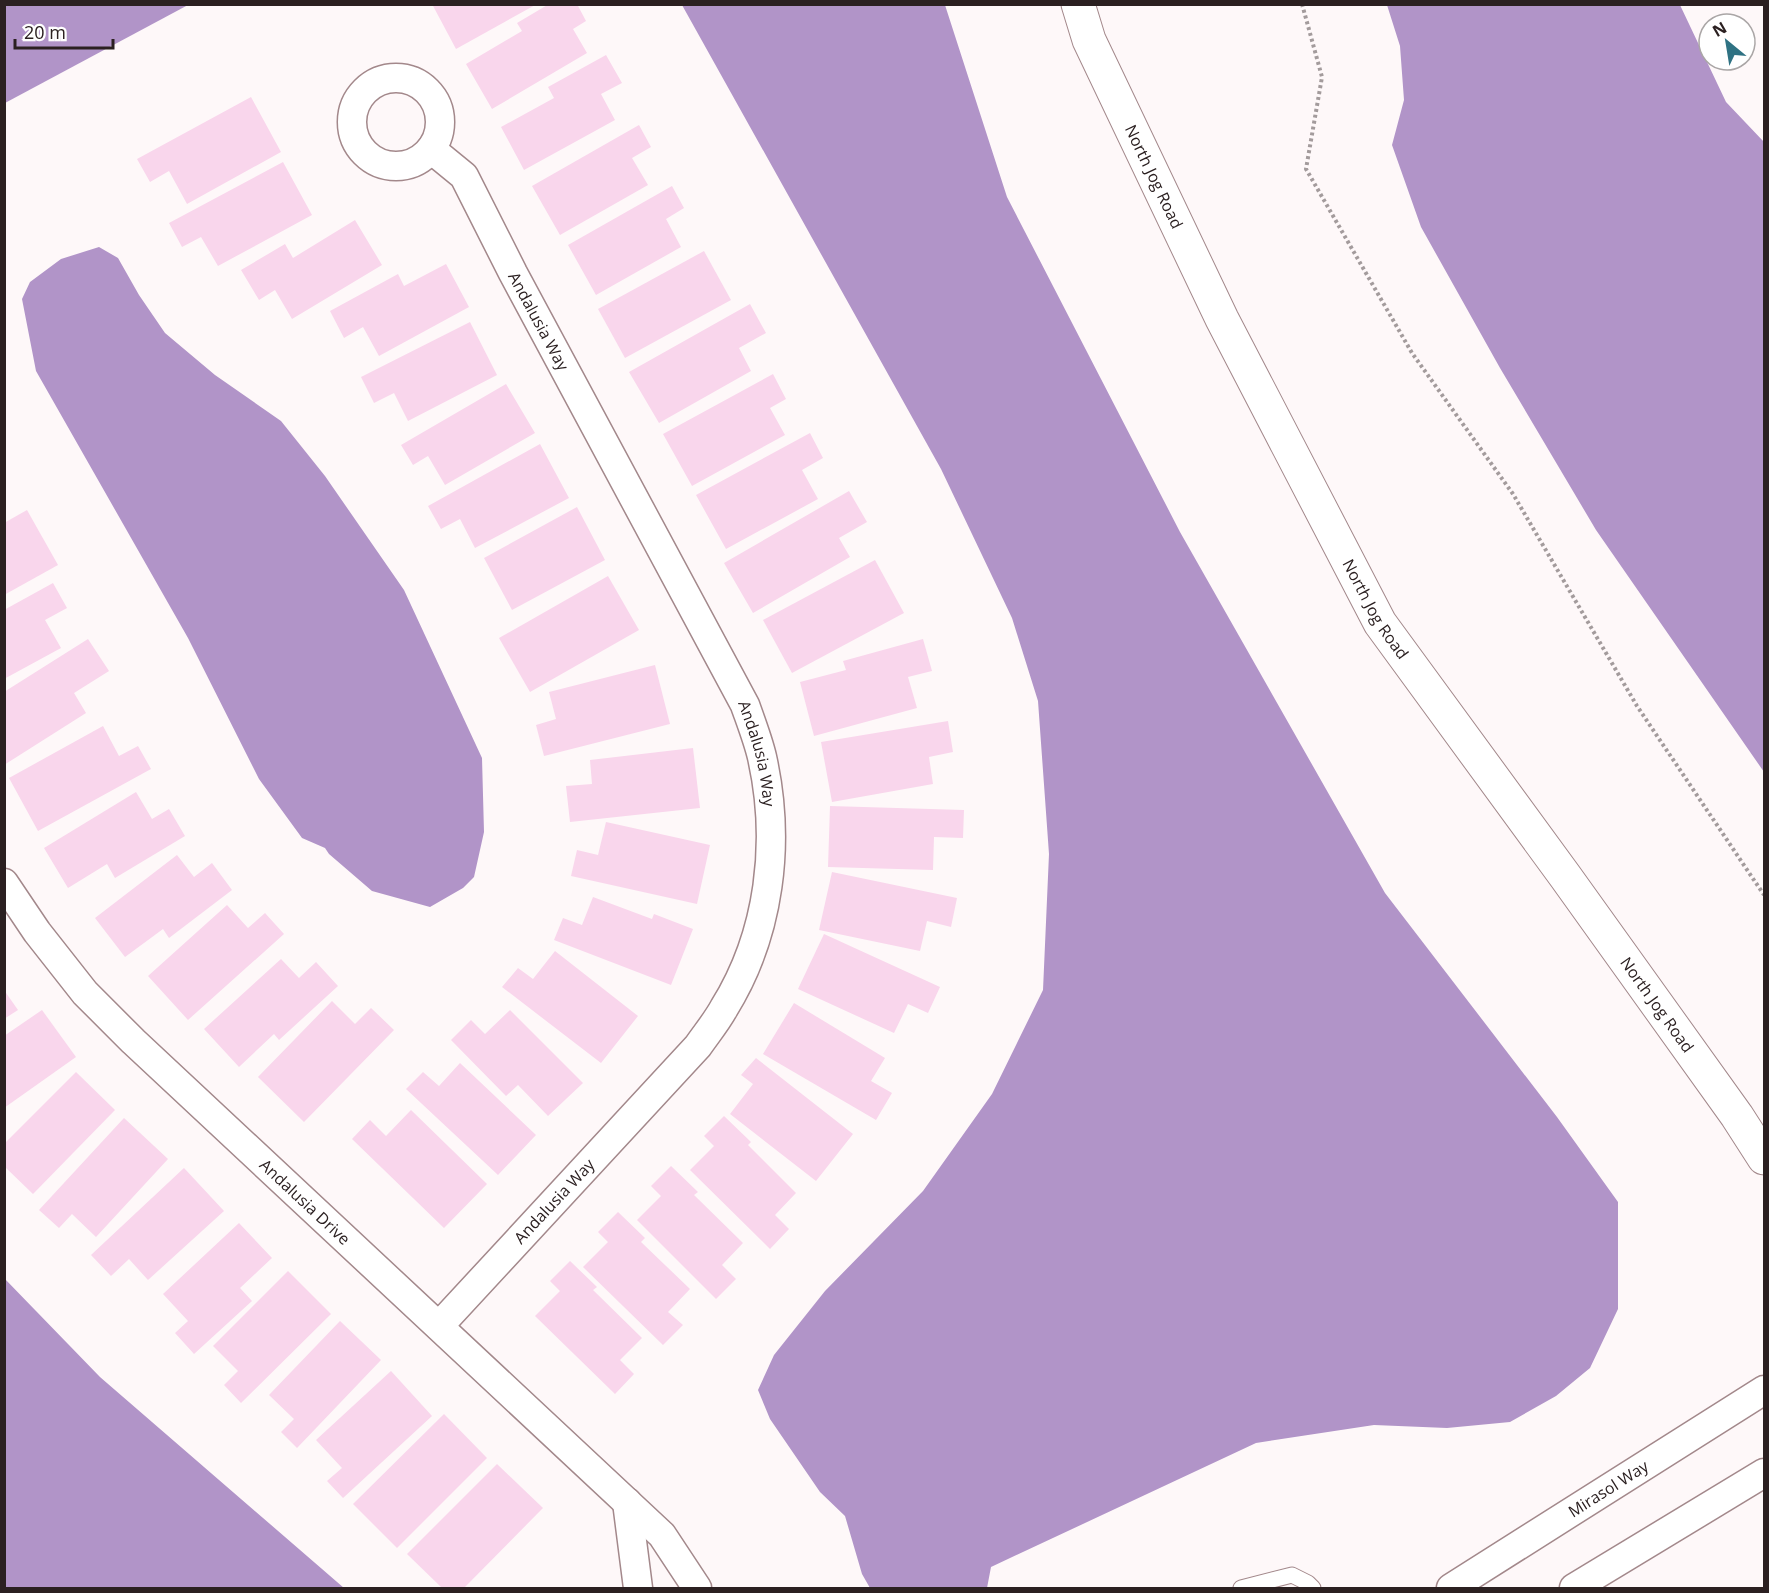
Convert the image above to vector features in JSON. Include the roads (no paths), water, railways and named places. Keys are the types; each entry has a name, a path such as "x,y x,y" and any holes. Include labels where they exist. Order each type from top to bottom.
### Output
{"street":[{"name":"North Jog Road","path":"1078,4 1089,40 1222,319 1380,623 1586,905 1730,1106 1764,1158"},
{"name":"Andalusia Way","path":"431,149 464,176 745,705 762,756 771,807 771,849 764,911 748,961 725,1008 698,1046 439,1326"},
{"name":"Andalusia Drive","path":"4,883 37,932 86,993 133,1041 662,1535 697,1588"},
{"name":"Mirasol Way","path":"1451,1588 1764,1390"},
{"path":"1574,1588 1764,1473"},
{"path":"627,1502 638,1588"}],"lane":[{"path":"1241,1588 1292,1575 1308,1582 1313,1588"}]}
